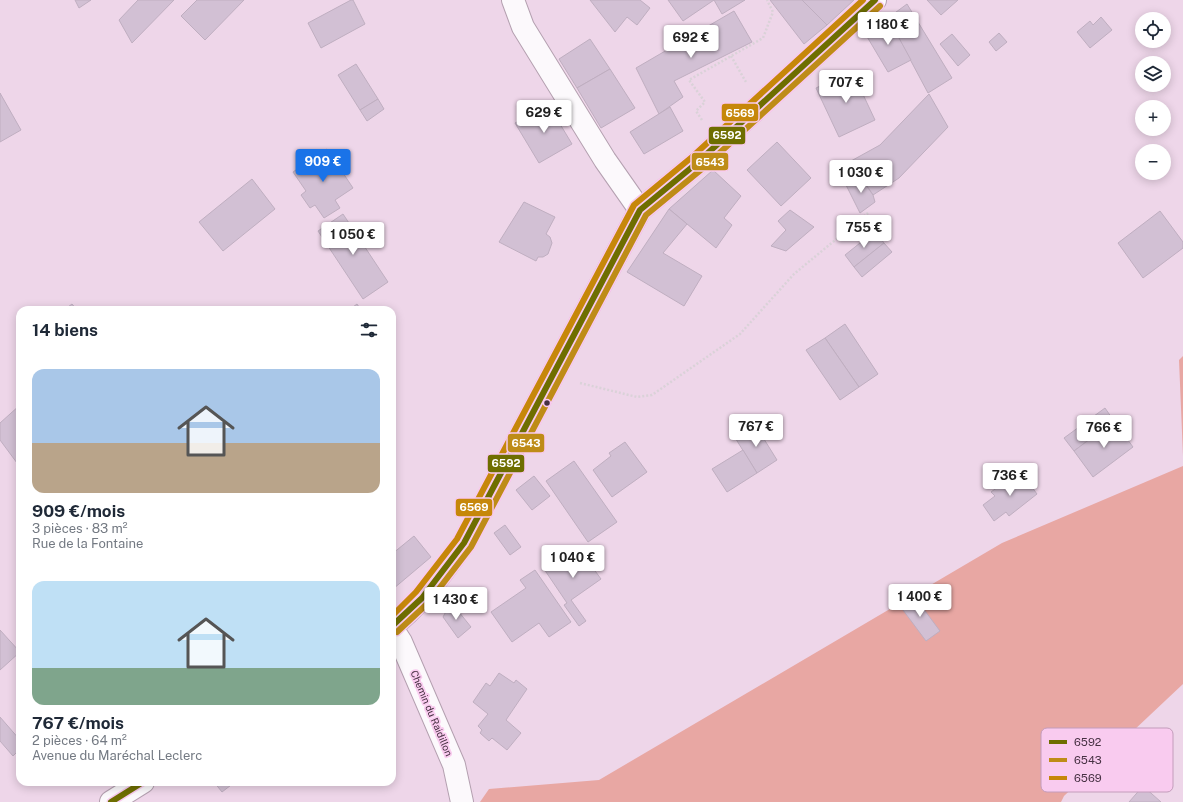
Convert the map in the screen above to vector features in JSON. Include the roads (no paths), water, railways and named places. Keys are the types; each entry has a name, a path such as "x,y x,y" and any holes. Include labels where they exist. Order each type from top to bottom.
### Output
{"street":[{"path":"513,0 523,27 605,160 640,210"},
{"path":"396,623 415,606 438,580 464,543 640,210 697,163 875,0"},
{"name":"Chemin du Raidillon","path":"396,634 401,642 454,765 462,802"},
{"path":"111,802 137,786"}]}
